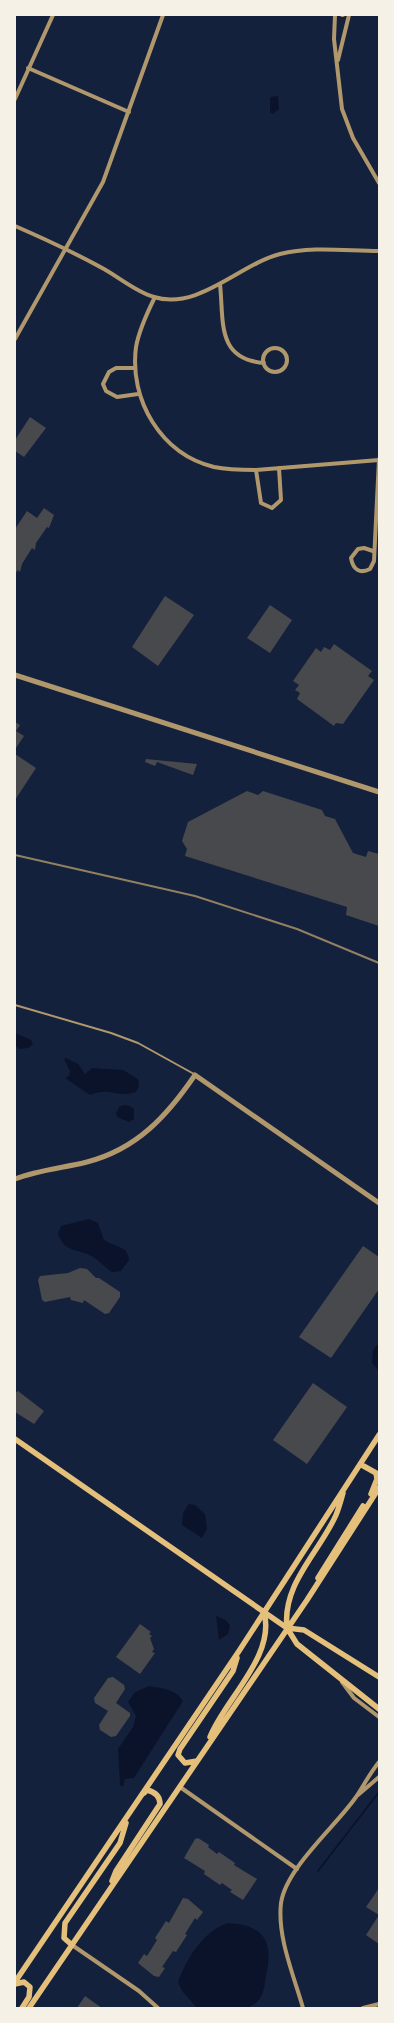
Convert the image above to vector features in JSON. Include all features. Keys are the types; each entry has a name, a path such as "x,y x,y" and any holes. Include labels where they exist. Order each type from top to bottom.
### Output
{"main road":[{"path":"15,1983 144,1794 379,1436"},
{"path":"15,1439 287,1628 297,1644 342,1682 379,1709"},
{"path":"307,1600 322,1571 374,1489 377,1479 376,1473 360,1464"},
{"path":"287,1628 286,1607 294,1585 335,1516 346,1484"},
{"path":"29,2008 307,1600 379,1488"},
{"path":"207,1746 216,1722 249,1674 258,1655 267,1626 264,1612"},
{"path":"287,1628 304,1630 379,1677"},
{"path":"197,1761 185,1763 180,1759 180,1750 233,1671 239,1651"},
{"path":"109,1890 116,1871 160,1804 160,1799 155,1793 147,1790 144,1794"},
{"path":"72,1945 64,1938 65,1924 120,1843 128,1816"},
{"path":"15,1983 24,1982 30,1987 29,1997 22,2008"}],"street":[{"path":"15,99 53,15"},
{"path":"15,339 103,182 163,15"},
{"path":"334,15 334,39 338,62 337,82 342,108 353,138 379,183"},
{"path":"338,62 347,31 349,15"},
{"path":"28,68 129,112"},
{"path":"15,226 67,249 155,298 186,297 220,284 244,268 283,253 303,250 379,251"},
{"path":"220,284 227,342 243,360 264,363"},
{"path":"155,298 142,326 136,346 135,368 138,394 158,429 174,446 193,458 215,467 256,470 379,459 374,561 370,569 364,572 352,566 351,558 358,549 364,548 373,551"},
{"path":"274,349 281,350 286,356 285,367 279,372 268,370 264,363 264,356 274,349"},
{"path":"135,368 116,368 109,372 103,384 106,391 117,397 138,394"},
{"path":"256,470 261,503 272,508 281,500 279,468"},
{"path":"15,675 379,792"},
{"path":"15,1179 86,1162 125,1147 147,1133 165,1116 195,1075 379,1203"},
{"path":"342,1682 354,1698 379,1717"},
{"path":"303,2008 284,1937 281,1916 284,1890 297,1870 356,1796 379,1762"},
{"path":"356,1796 379,1777"},
{"path":"180,1787 297,1870"},
{"path":"72,1945 139,1991 158,2008"},
{"path":"363,2008 379,2004"}],"lane":[{"path":"15,1005 111,1033 138,1043 195,1075"}],"water":[{"path":"278,96 279,109 273,114 270,112 270,97"},
{"path":"15,1033 31,1040 33,1044 28,1048 20,1049 15,1046"},
{"path":"66,1058 78,1064 85,1074 92,1068 123,1070 138,1079 139,1086 136,1092 129,1094 104,1092 90,1095 65,1078 69,1076 70,1071 64,1059"},
{"path":"124,1105 134,1109 134,1119 129,1122 117,1117 116,1113 119,1107"},
{"path":"89,1219 98,1223 104,1240 120,1247 128,1255 129,1260 121,1271 112,1272 88,1254 73,1250 64,1245 58,1234 61,1226"},
{"path":"379,1343 379,1371 372,1363 373,1350"},
{"path":"189,1504 195,1505 205,1514 207,1529 202,1538 182,1525 183,1513"},
{"path":"216,1616 226,1620 230,1626 228,1634 219,1640"},
{"path":"149,1686 163,1688 176,1694 183,1701 134,1778 125,1779 123,1787 120,1785 118,1749 133,1727 136,1716 128,1702 135,1692"},
{"path":"227,1923 250,1927 258,1931 263,1937 267,1945 268,1964 263,1993 259,2000 246,2008 197,2008 182,1991 178,1982 196,1947 210,1933"}],"building":[{"path":"30,417 46,428 24,457 15,451 15,440"},
{"path":"44,508 54,515 49,528 47,527 36,543 35,550 32,548 22,564 20,572 18,570 15,574 15,529 27,511 37,518"},
{"path":"165,596 194,615 158,666 132,647"},
{"path":"270,605 292,620 270,653 247,638"},
{"path":"334,644 372,671 368,676 374,680 343,724 336,723 334,726 297,699 300,693 295,690 299,685 293,681 316,648 321,652 324,647 330,650"},
{"path":"15,722 20,725 16,731 24,736 16,748"},
{"path":"15,754 36,768 15,800"},
{"path":"146,759 197,764 193,775 157,762 155,766 145,762"},
{"path":"247,791 258,795 263,791 322,810 325,816 335,819 353,853 366,857 368,851 379,854 379,926 346,915 347,907 185,856 187,849 182,841 188,822"},
{"path":"363,1246 379,1257 379,1289 331,1358 299,1337"},
{"path":"80,1268 87,1269 96,1278 99,1278 120,1292 120,1297 109,1313 105,1314 84,1300 83,1303 71,1300 70,1297 45,1302 42,1300 38,1280 40,1276 68,1273"},
{"path":"313,1383 347,1407 307,1464 273,1440"},
{"path":"18,1391 44,1411 34,1424 15,1412 15,1393"},
{"path":"140,1624 151,1632 149,1634 152,1636 150,1638 154,1649 152,1652 155,1653 140,1674 116,1657"},
{"path":"113,1677 124,1685 125,1689 116,1703 130,1713 130,1716 116,1736 111,1737 100,1730 99,1725 108,1711 95,1703 94,1698 108,1678"},
{"path":"198,1838 209,1845 208,1847 217,1854 219,1852 235,1863 234,1865 257,1879 243,1900 230,1892 232,1890 222,1883 220,1885 204,1874 205,1871 184,1858 195,1839"},
{"path":"379,1888 379,1915 366,1907"},
{"path":"183,1898 188,1899 203,1912 197,1920 195,1918 176,1952 173,1951 162,1967 165,1968 159,1977 154,1976 138,1963 144,1954 147,1956 157,1940 155,1938 166,1921 169,1923"},
{"path":"379,1915 379,1944 366,1935"},
{"path":"85,1996 92,2001 102,2008 77,2008"}],"waterway":[{"path":"318,1871 379,1792"}],"railway":[{"path":"15,855 195,896 297,929 379,963"}]}
